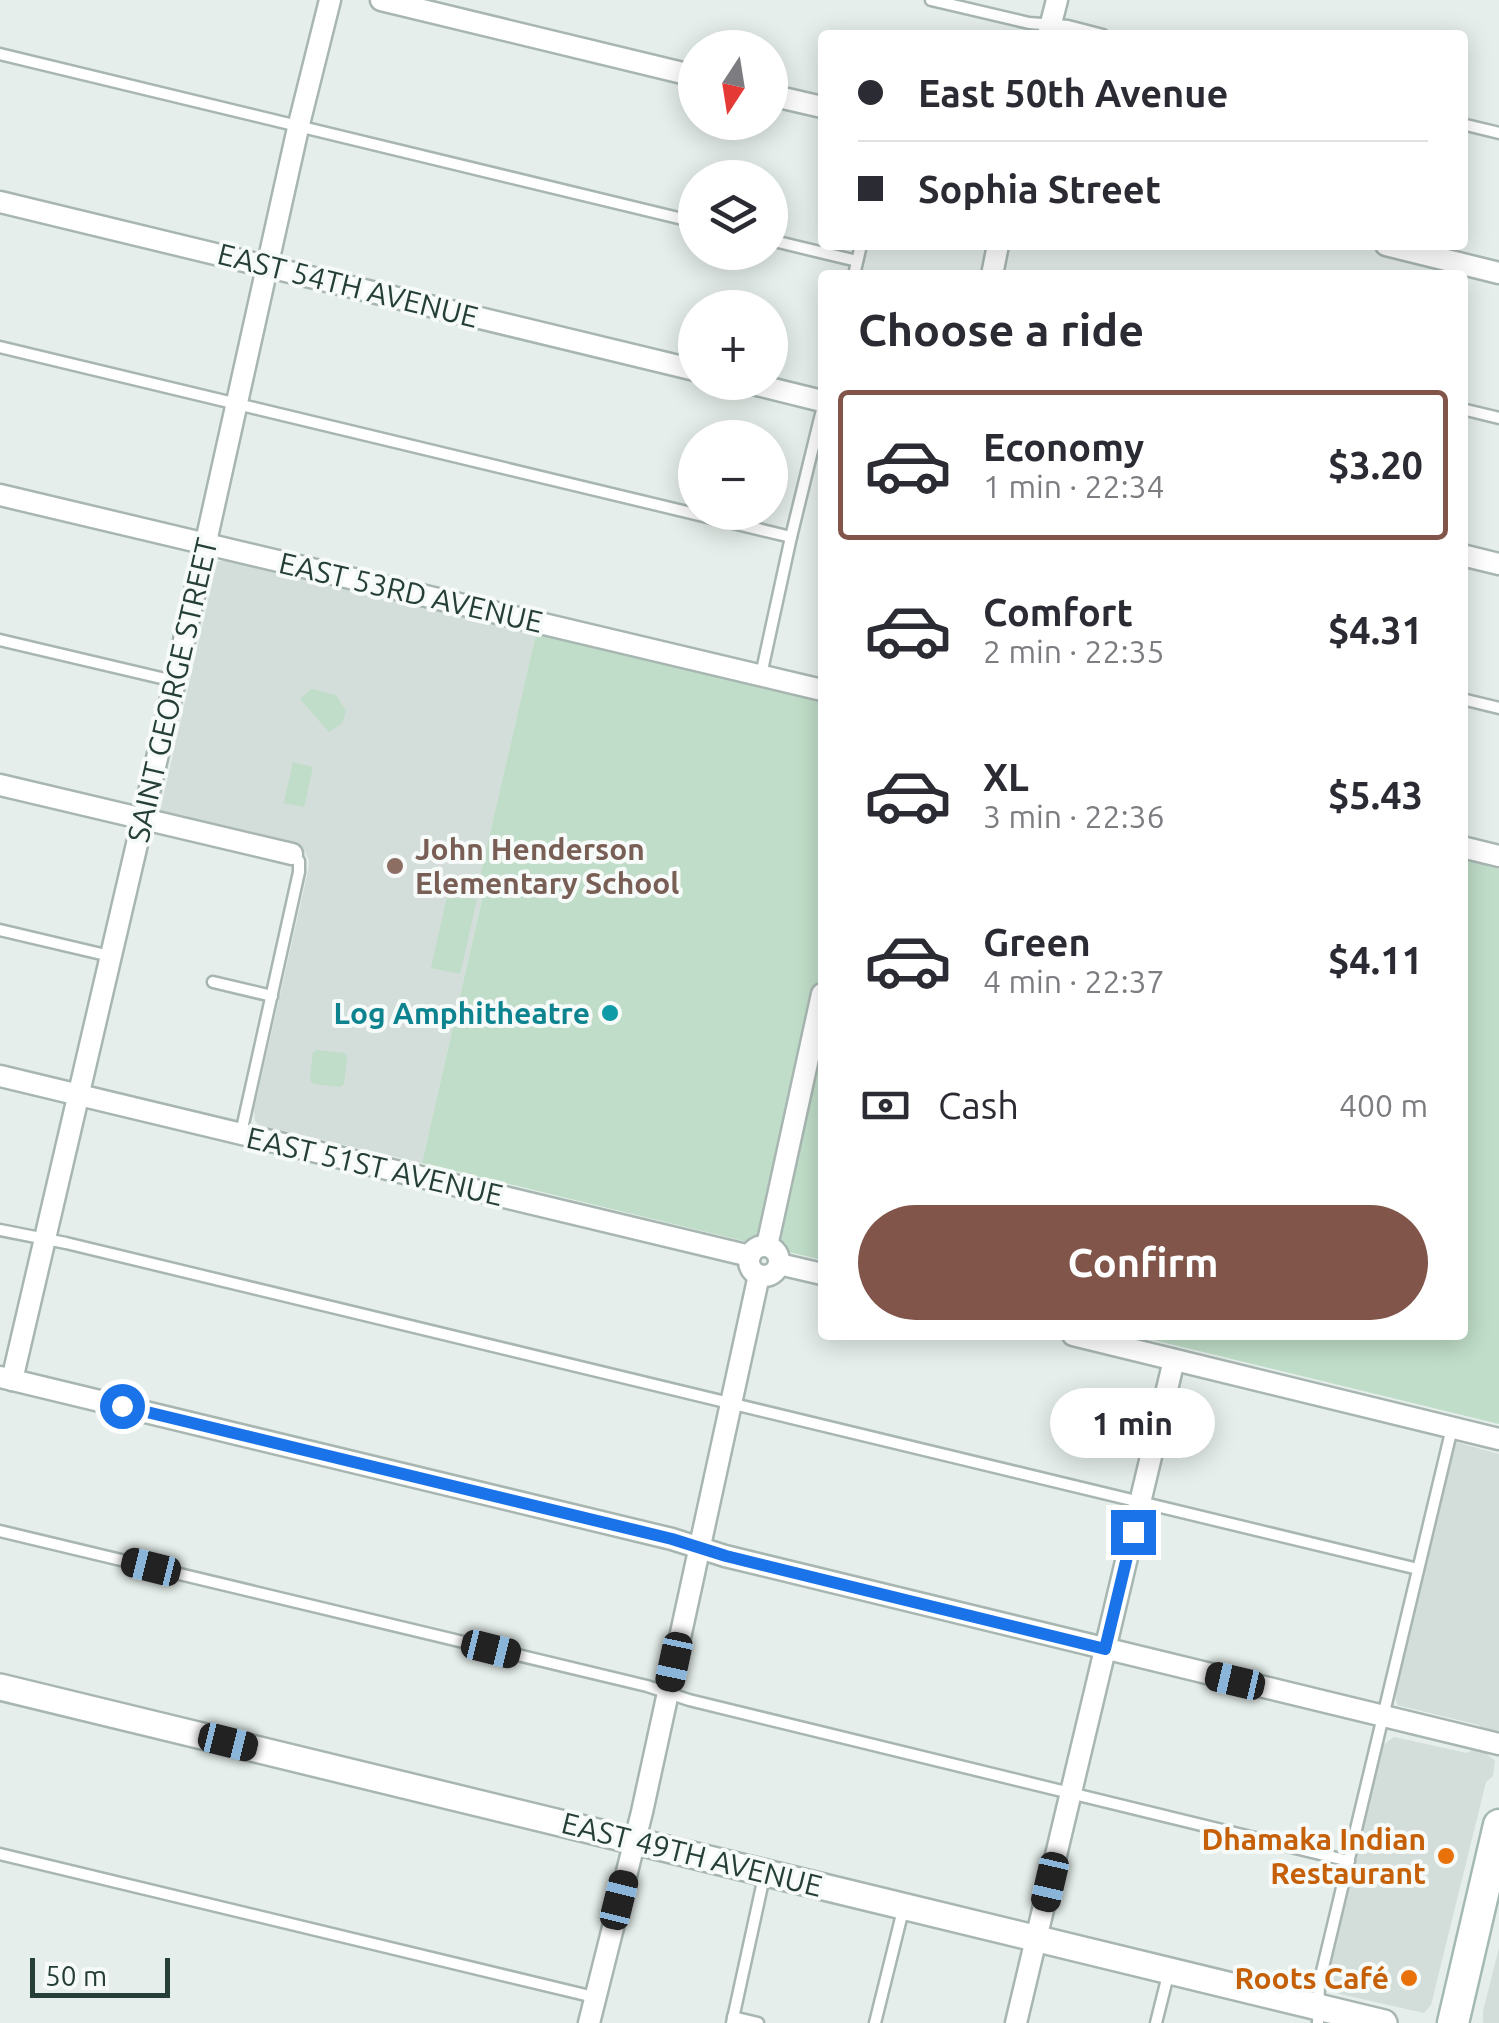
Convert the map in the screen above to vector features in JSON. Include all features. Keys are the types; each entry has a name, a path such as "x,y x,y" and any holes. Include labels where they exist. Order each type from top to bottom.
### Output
{"main road":[{"path":"1453,2023 1499,1826"}],"street":[{"name":"SAINT GEORGE STREET","path":"6,1379 78,1096 330,0"},
{"path":"380,0 453,8 678,71"},
{"path":"1050,30 1057,0"},
{"path":"788,99 818,107"},
{"name":"EAST 54TH AVENUE","path":"0,202 678,366"},
{"path":"1398,250 1435,266 1499,273"},
{"path":"788,393 818,401"},
{"name":"EAST 53RD AVENUE","path":"0,494 818,689"},
{"path":"1468,556 1499,564"},
{"path":"0,785 292,854"},
{"path":"1468,848 1499,856"},
{"path":"588,2023 635,1840 818,1012"},
{"name":"EAST 51ST AVENUE","path":"0,1076 818,1273"},
{"path":"1093,1340 1499,1439"},
{"path":"1016,2023 1174,1360"},
{"path":"6,1379 1499,1744"},
{"name":"EAST 49TH AVENUE","path":"0,1687 1037,1937 1170,1970 1318,2014 1384,2023"}],"lane":[{"path":"930,0 1046,30"},
{"path":"1054,30 1068,26 1084,30"},
{"path":"0,54 678,218"},
{"path":"1468,125 1499,133"},
{"path":"788,245 857,262"},
{"path":"855,270 860,250"},
{"path":"0,348 790,537"},
{"path":"1468,410 1499,418"},
{"path":"761,676 818,426"},
{"path":"0,640 175,681"},
{"path":"1468,701 1499,708"},
{"path":"241,1134 299,872 299,862 292,854"},
{"path":"0,930 110,956"},
{"path":"213,982 272,996"},
{"path":"0,1230 1418,1569"},
{"path":"1318,2014 1319,1984 1452,1428"},
{"path":"0,1530 1349,1861"},
{"path":"0,1854 594,1998"},
{"path":"758,2023 732,2020 766,1871"},
{"path":"875,2023 904,1905"},
{"path":"1156,2023 1170,1970"}],"shaded area":[{"name":"John Henderson Elementary School","path":"218,561 536,634 481,872 483,894 422,1163 255,1121 254,1110 309,861 305,851 292,842 160,811 210,592 210,570"},
{"path":"1452,1441 1499,1454 1499,1731 1491,1733 1479,1725 1397,1705 1395,1695"},
{"path":"1394,1737 1467,1753 1486,1753 1495,1761 1493,1776 1486,1782 1431,2005 1424,2013 1331,1992 1329,1981 1320,1979 1377,1744 1383,1745"},
{"path":"1499,1948 1499,2023 1483,2023 1483,2011"}],"green space":[{"path":"536,634 818,701 818,1259 422,1163 483,895 481,872"},
{"path":"311,689 336,695 346,711 342,723 329,732 300,699"},
{"path":"293,762 313,767 304,807 284,803"},
{"path":"1468,861 1499,869 1499,1424 1154,1340 1468,1340"},
{"path":"448,892 477,899 460,974 431,968"},
{"path":"317,1050 347,1056 344,1084 340,1087 313,1084 310,1080 313,1053"}],"place":[{"name":"John Henderson Elementary School","path":"395,866"},
{"name":"Log Amphitheatre","path":"610,1013"},
{"name":"Dhamaka Indian Restaurant","path":"1446,1856"},
{"name":"Roots Café","path":"1409,1978"}],"route":[{"path":"122,1406 1105,1649 1133,1532"}]}
